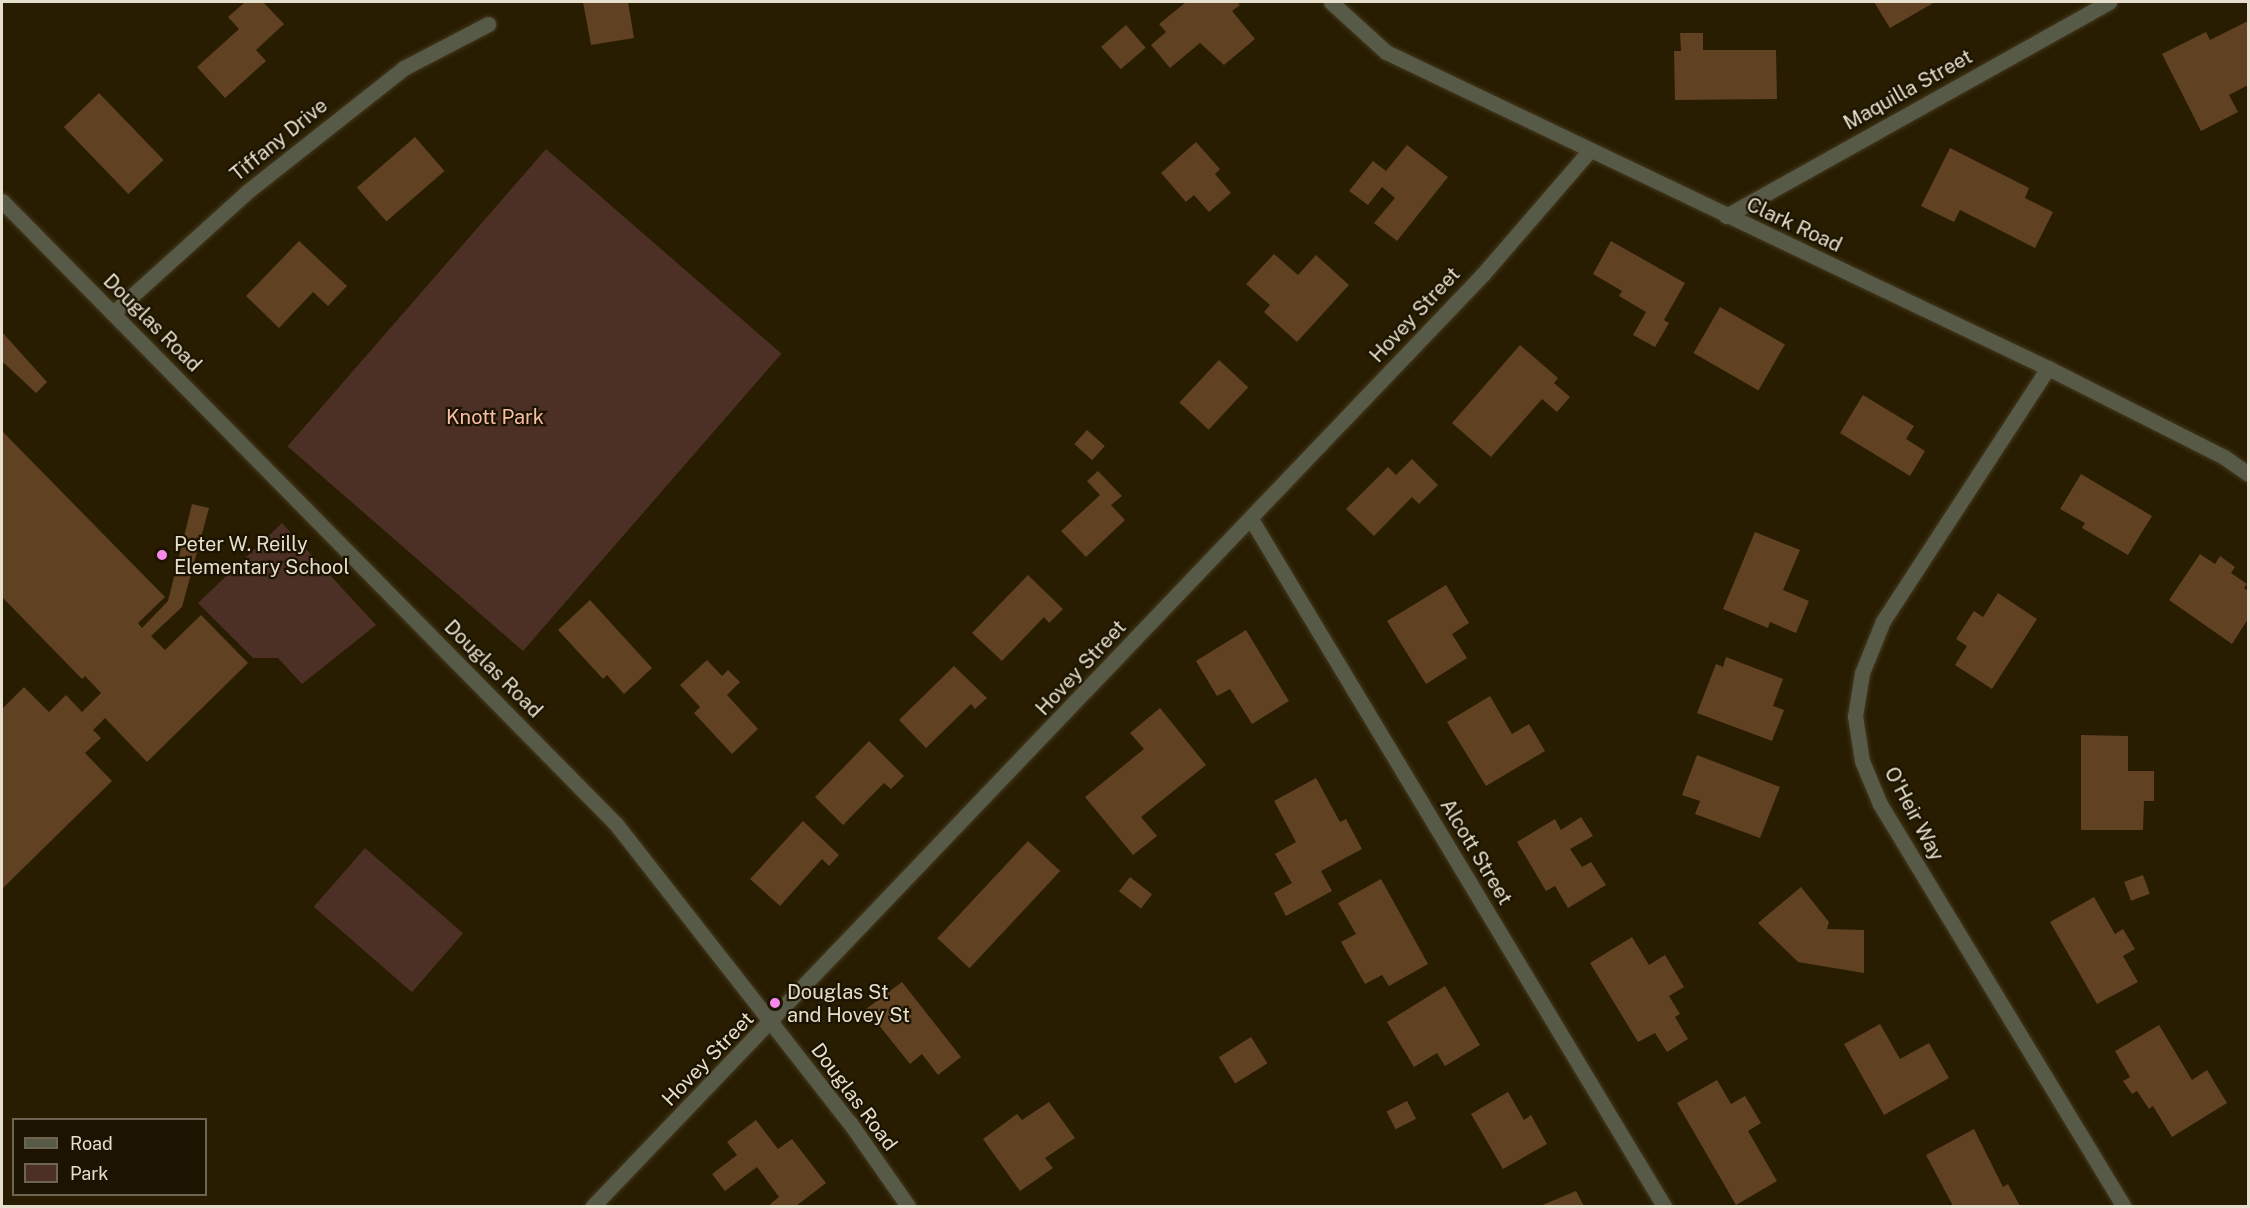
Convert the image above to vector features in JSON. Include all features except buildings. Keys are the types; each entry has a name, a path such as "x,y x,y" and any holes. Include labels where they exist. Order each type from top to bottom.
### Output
{"street":[{"name":"Clark Road","path":"1331,2 1386,52 2048,368 2224,457 2248,474"},
{"name":"Maquilla Street","path":"1726,216 2109,2"},
{"name":"Tiffany Drive","path":"113,313 248,191 404,68 488,24"},
{"name":"Hovey Street","path":"593,1206 771,1023 1484,273 1590,150"},
{"name":"Douglas Road","path":"2,201 616,824 771,1023 908,1206"},
{"name":"O'Heir Way","path":"2048,368 1884,621 1862,674 1855,716 1862,761 1880,804 2123,1206"},
{"name":"Alcott Street","path":"1251,519 1664,1206"}],"green space":[{"name":"Knott Park","path":"546,149 781,354 523,651 288,446"},
{"path":"282,523 376,625 302,684 278,658 253,658 198,603"},
{"path":"365,848 463,933 412,992 314,907"}],"place":[{"name":"Peter W. Reilly Elementary School","path":"162,555"},
{"name":"Douglas St and Hovey St","path":"775,1003"}]}
